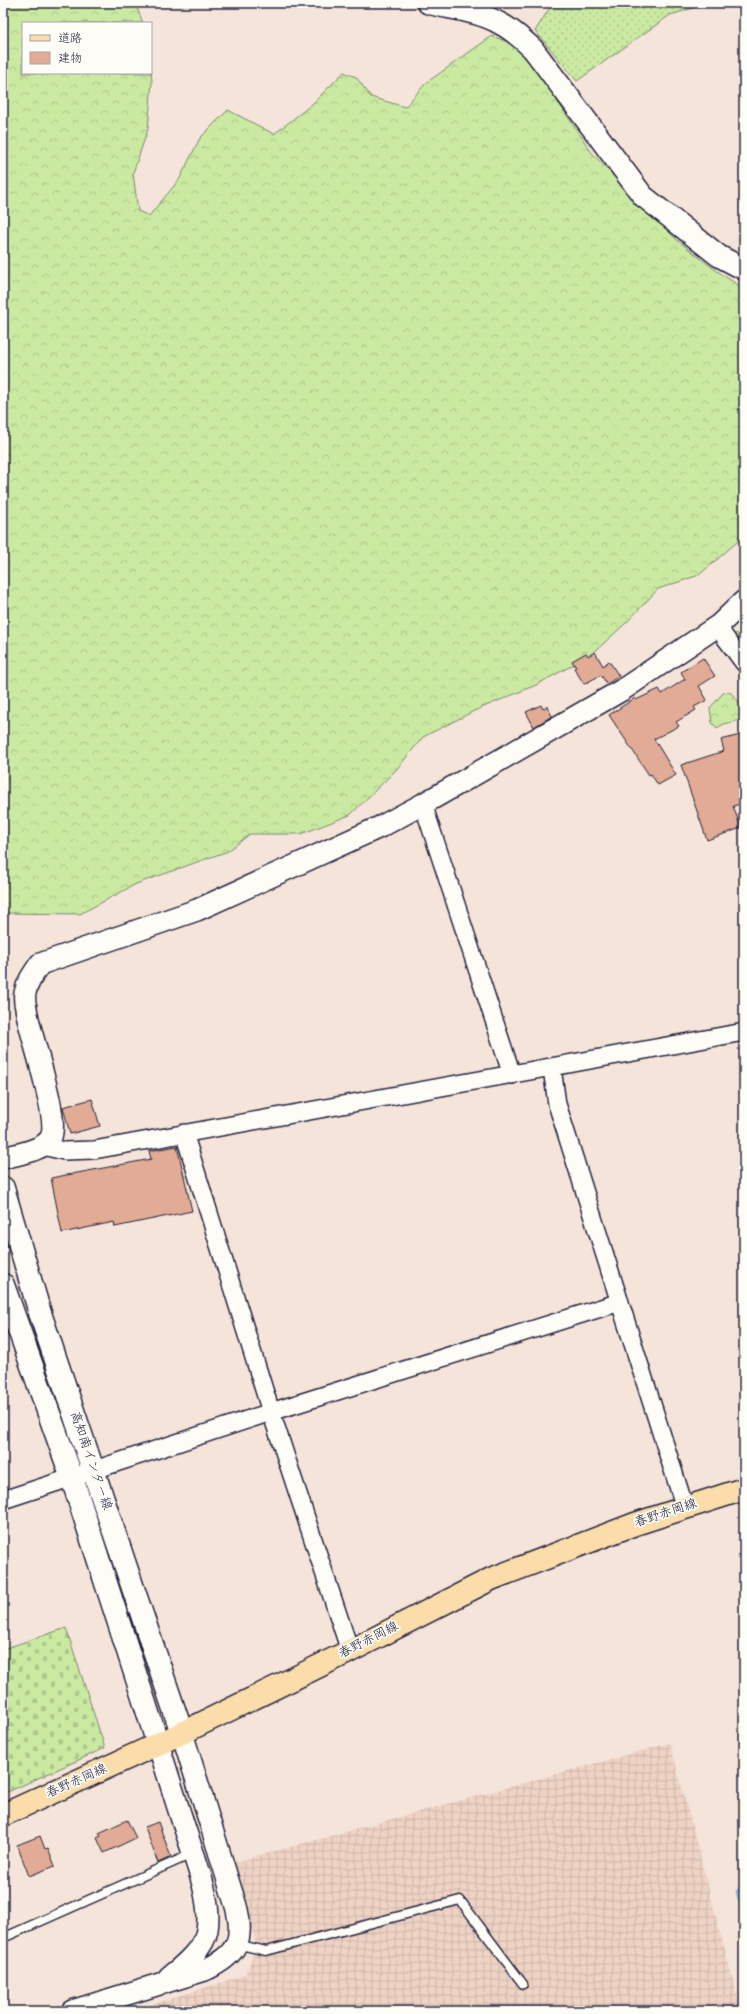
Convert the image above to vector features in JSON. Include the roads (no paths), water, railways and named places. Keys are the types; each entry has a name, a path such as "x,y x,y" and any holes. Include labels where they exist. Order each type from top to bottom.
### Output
{"main road":[{"name":"高知南インター線","path":"3,1188 40,1313 182,1733"},
{"name":"高知南インター線","path":"3,1285 72,1478 158,1744"},
{"name":"春野赤岡線","path":"3,1815 182,1733 350,1651 491,1579 635,1524 744,1489"}],"street":[{"path":"428,3 485,17 500,23 520,37 533,50 643,196 719,256 744,269"},
{"path":"3,1158 43,1146 50,1140 54,1133 53,1112 27,1022 24,994 31,976 40,964 197,910 382,826 622,690 719,625 744,600"},
{"path":"719,625 724,636 744,663"},
{"path":"423,804 512,1075"},
{"path":"43,1146 64,1152 94,1150 184,1132 552,1068 744,1032"},
{"path":"552,1068 557,1104 685,1508"},
{"path":"184,1132 272,1412 350,1651"},
{"path":"3,1500 272,1412 620,1302"},
{"path":"72,2011 205,1970 222,1962 237,1944 241,1934 236,1906 182,1733"},
{"path":"158,1744 193,1853 207,1907 207,1931 187,1963 162,1982"}],"lane":[{"path":"3,1938 193,1853"},
{"path":"237,1944 266,1950 460,1900 523,1984"}],"water":[{"path":"744,1881 744,1922 736,1892"}]}
